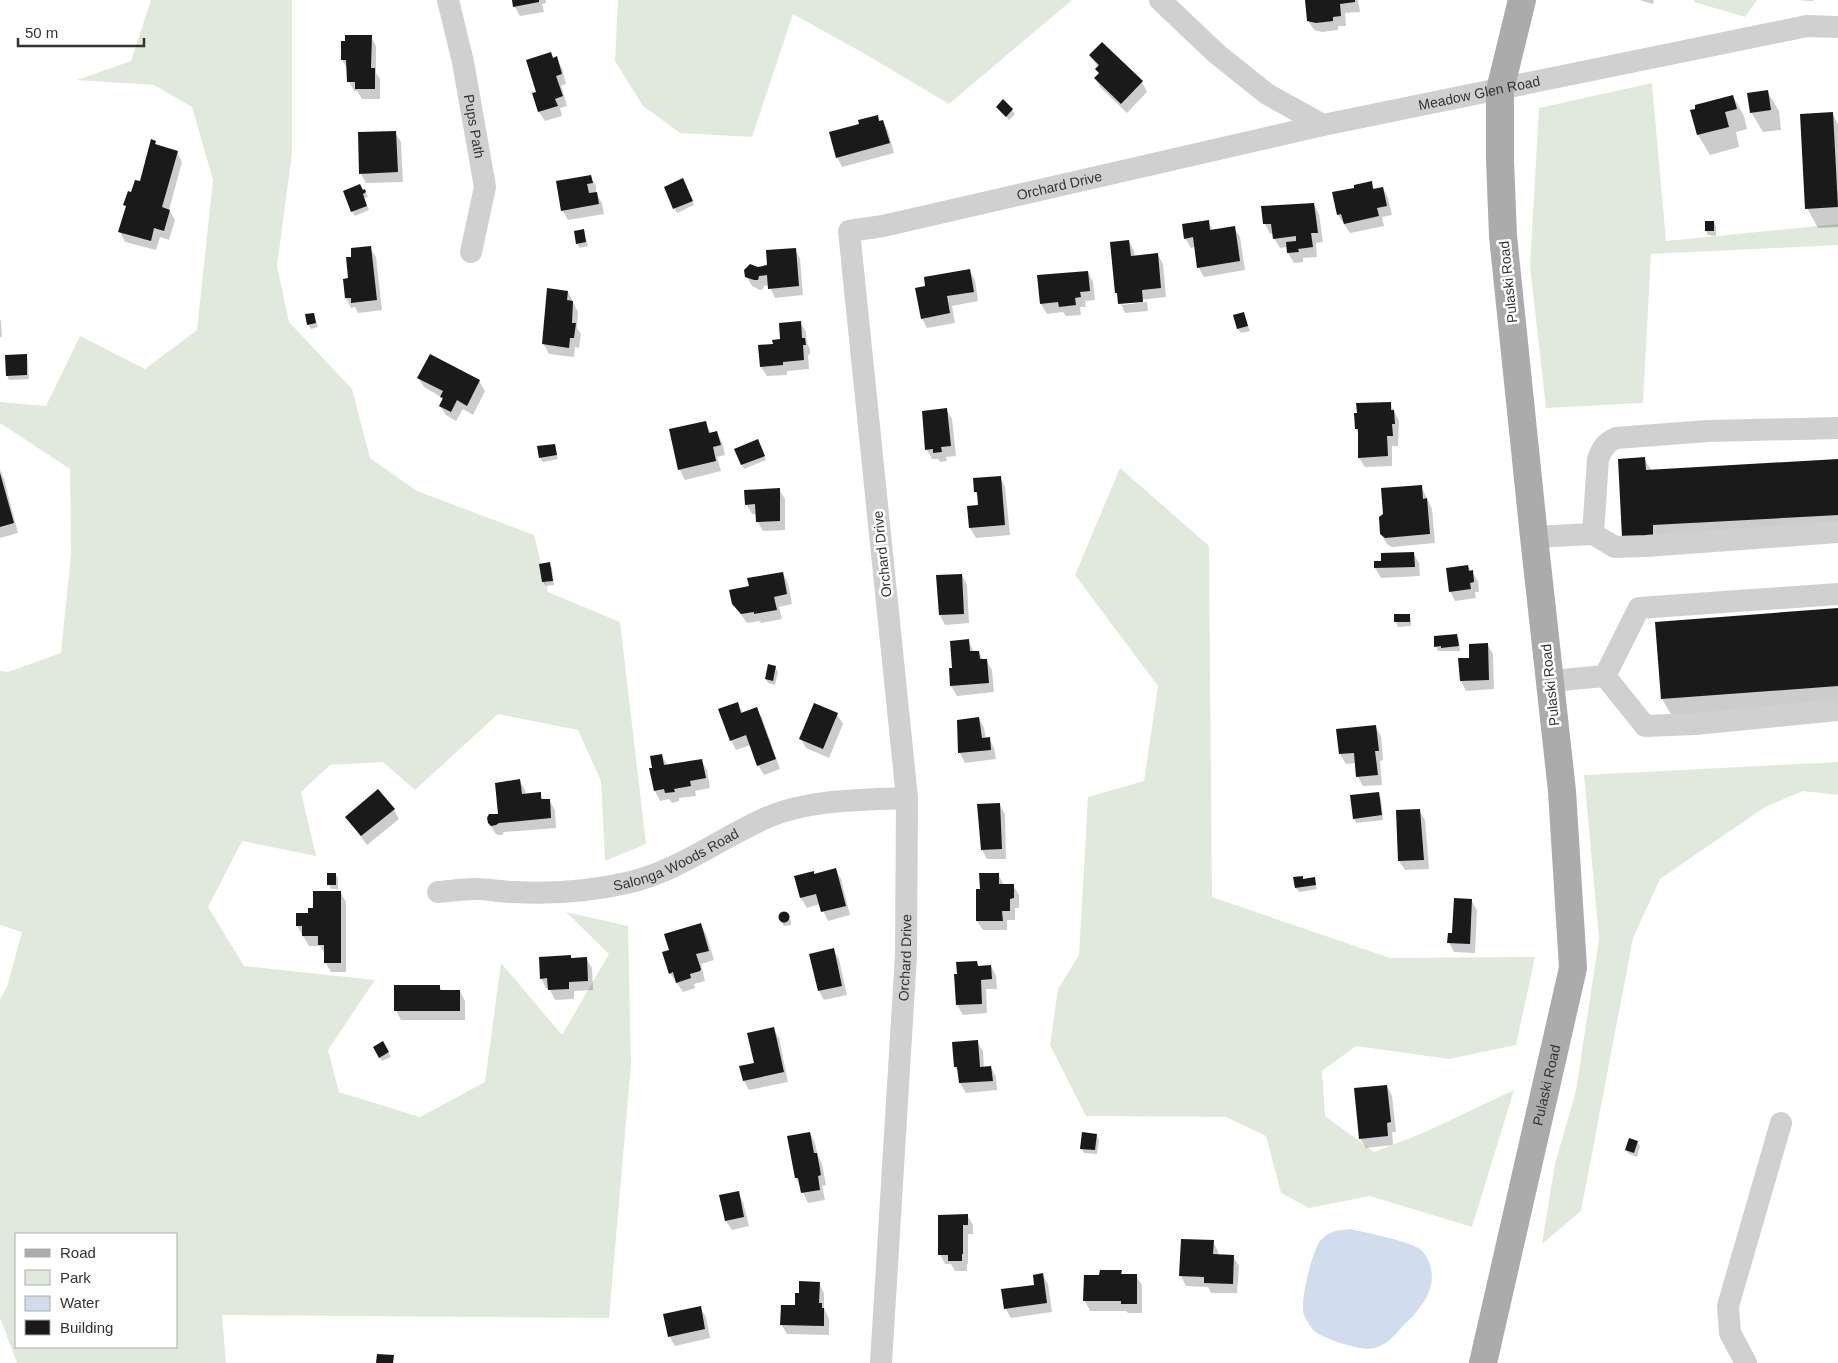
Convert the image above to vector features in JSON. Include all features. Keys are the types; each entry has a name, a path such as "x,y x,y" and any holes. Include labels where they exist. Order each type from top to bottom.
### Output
{"main road":[{"name":"Pulaski Road","path":"1483,1363 1573,968 1562,791 1503,236 1500,90 1522,0"}],"street":[{"name":"Pups Path","path":"448,0 463,62 485,187 471,252"},
{"path":"1160,0 1218,54 1267,94 1323,124"},
{"name":"Meadow Glen Road","path":"1323,124 1466,95 1500,90 1807,26 1838,27"},
{"name":"Orchard Drive","path":"881,1363 906,956 907,798 849,231 893,224 1323,124"},
{"path":"1593,534 1598,459 1607,442 1616,438 1708,431 1838,428"},
{"path":"1534,537 1593,534 1615,547 1838,532"},
{"path":"1604,676 1639,608 1838,594"},
{"path":"1550,681 1604,676"},
{"path":"1604,676 1644,726 1695,724 1838,710"},
{"name":"Salonga Woods Road","path":"438,892 477,889 514,892 576,891 631,882 676,866 723,839 770,817 808,806 850,801 907,798"},
{"path":"1746,1363 1730,1333 1728,1306 1781,1123"}],"green space":[{"path":"151,0 292,0 292,153 277,266 289,322 352,389 370,458 417,491 534,535 548,592 620,622 646,844 605,861 601,781 578,730 498,714 415,790 383,762 330,765 301,792 316,856 242,841 208,907 244,966 375,980 328,1050 339,1092 420,1117 485,1082 501,963 562,1035 609,954 566,912 628,926 631,1064 609,1318 222,1315 226,1363 17,1363 0,1318 0,999 7,987 22,932 0,925 0,671 8,672 61,653 71,554 70,469 0,423 0,402 46,406 80,336 145,369 197,330 213,180 192,107 154,85 77,80 131,61"},
{"path":"618,0 1072,0 949,104 793,14 752,137 680,133 643,106 615,61"},
{"path":"1694,0 1757,0 1745,17 1694,2"},
{"path":"1652,83 1666,241 1838,224 1838,245 1651,254 1643,403 1546,408 1530,266 1539,108"},
{"path":"1120,468 1209,546 1212,897 1390,958 1535,957 1516,1045 1449,1059 1356,1046 1322,1071 1325,1116 1374,1152 1423,1133 1514,1090 1472,1227 1370,1196 1309,1208 1281,1193 1266,1136 1226,1117 1086,1116 1050,1045 1058,989 1079,955 1088,797 1144,781 1158,686 1075,575"},
{"path":"1838,762 1838,795 1803,791 1765,807 1660,879 1633,938 1581,1211 1542,1244 1555,1164 1576,1091 1599,939 1584,775"}],"water":[{"path":"1350,1229 1386,1237 1420,1249 1430,1265 1432,1274 1429,1291 1420,1307 1390,1339 1383,1345 1375,1348 1354,1347 1322,1336 1313,1330 1304,1315 1303,1300 1305,1289 1310,1266 1320,1241 1330,1233"}],"building":[{"path":"512,0 539,0 539,2 513,7"},
{"path":"1305,0 1355,0 1355,2 1340,4 1341,16 1333,17 1333,21 1316,23 1307,21"},
{"path":"345,35 372,35 371,68 375,68 375,89 355,89 355,82 347,82 346,60 341,60 341,41 345,41"},
{"path":"1102,42 1143,81 1121,104 1094,78 1099,73 1095,69 1099,65 1089,55"},
{"path":"551,52 553,58 557,56 562,74 556,76 563,96 555,99 558,106 538,112 532,93 536,92 526,60"},
{"path":"1768,90 1771,110 1750,113 1747,93"},
{"path":"1733,95 1737,109 1725,112 1729,127 1697,135 1690,110 1695,109 1695,105"},
{"path":"1003,99 1013,109 1006,117 996,107"},
{"path":"1833,112 1838,207 1805,209 1800,114"},
{"path":"878,115 879,121 883,120 890,143 836,158 829,132 859,124 858,120"},
{"path":"396,131 398,172 359,174 358,132"},
{"path":"151,139 156,141 155,144 178,151 162,207 170,210 164,231 154,228 151,241 118,232 126,206 123,205 128,191 131,192 135,180 140,181"},
{"path":"591,175 593,183 587,184 589,193 597,192 599,204 561,211 556,181"},
{"path":"683,178 693,201 673,209 664,187"},
{"path":"1372,181 1373,189 1383,187 1387,206 1377,208 1379,216 1344,224 1341,214 1337,215 1332,192 1354,188 1354,185"},
{"path":"360,184 366,192 363,194 367,206 351,212 343,191"},
{"path":"1314,203 1318,233 1311,233 1313,247 1298,249 1299,252 1287,253 1286,242 1296,241 1296,236 1273,239 1271,224 1263,224 1261,206"},
{"path":"1209,220 1210,230 1235,226 1240,261 1197,268 1193,237 1184,239 1182,224"},
{"path":"1705,221 1714,221 1714,231 1705,231"},
{"path":"584,229 586,242 576,244 574,231"},
{"path":"1129,240 1131,256 1158,253 1161,288 1142,290 1143,302 1118,304 1117,293 1115,293 1110,242"},
{"path":"371,246 377,300 351,303 351,298 345,298 343,279 348,278 346,257 351,257 351,248"},
{"path":"796,248 799,286 768,289 767,275 759,276 758,280 745,277 744,270 750,264 758,267 767,265 766,250"},
{"path":"970,269 974,292 947,296 950,313 921,319 915,288 925,286 924,277"},
{"path":"1088,271 1090,291 1080,292 1081,297 1075,298 1076,305 1059,307 1058,302 1040,304 1037,275"},
{"path":"547,288 568,291 567,300 573,301 572,323 576,323 574,338 570,338 569,348 542,344"},
{"path":"1244,312 1248,326 1237,329 1233,315"},
{"path":"314,313 316,323 307,325 305,314"},
{"path":"801,321 802,338 805,338 806,345 803,345 804,360 783,362 783,365 760,367 758,345 773,344 772,340 780,339 779,323"},
{"path":"27,354 27,375 6,376 5,355"},
{"path":"430,354 480,380 467,406 457,400 451,412 439,406 443,398 440,397 443,391 417,378"},
{"path":"1391,402 1391,410 1394,410 1395,424 1392,424 1393,436 1387,436 1388,456 1358,458 1358,429 1355,429 1354,413 1357,413 1356,403"},
{"path":"947,408 951,446 941,447 942,452 933,453 933,449 925,450 922,411"},
{"path":"706,421 709,433 717,431 721,445 713,447 716,461 678,470 669,429"},
{"path":"758,439 765,456 741,465 734,449"},
{"path":"555,444 557,455 539,458 537,446"},
{"path":"1645,457 1646,470 1838,459 1838,515 1653,525 1653,536 1622,537 1618,459"},
{"path":"0,473 14,523 0,527"},
{"path":"1001,476 1005,525 969,528 967,506 978,505 977,492 974,492 973,478"},
{"path":"1422,485 1423,499 1427,498 1430,534 1385,538 1380,534 1379,517 1383,514 1381,488"},
{"path":"780,488 780,521 756,522 755,504 745,505 744,490"},
{"path":"1414,552 1415,567 1374,568 1374,561 1381,561 1381,553"},
{"path":"550,562 553,581 542,582 539,564"},
{"path":"1468,565 1469,571 1473,570 1474,582 1470,583 1471,589 1449,592 1446,568"},
{"path":"783,572 787,594 774,597 777,610 741,614 732,604 729,590 749,586 747,578"},
{"path":"962,574 964,614 939,615 936,575"},
{"path":"1838,608 1838,686 1661,699 1655,622"},
{"path":"1394,614 1410,614 1410,622 1394,622"},
{"path":"1457,634 1459,646 1434,647 1434,636"},
{"path":"969,639 970,651 979,651 980,659 987,659 989,683 950,686 949,668 952,668 950,641"},
{"path":"1488,643 1489,680 1460,681 1458,658 1469,658 1469,644"},
{"path":"768,664 776,666 773,681 765,679"},
{"path":"738,702 741,713 757,707 776,759 757,766 746,735 730,741 718,709"},
{"path":"814,703 838,713 823,749 799,739"},
{"path":"979,717 982,738 990,737 991,750 958,753 957,720"},
{"path":"1376,725 1379,751 1375,751 1378,775 1356,777 1354,753 1339,754 1336,729"},
{"path":"662,754 664,765 702,759 706,778 690,781 691,786 674,789 675,792 665,793 664,789 654,791 649,768 652,768 650,756"},
{"path":"520,779 522,794 541,792 541,799 550,799 551,818 499,823 491,826 487,818 489,814 498,814 495,783"},
{"path":"378,789 395,809 361,836 345,817"},
{"path":"1379,792 1382,815 1353,819 1350,795"},
{"path":"1000,803 1002,849 981,850 977,804"},
{"path":"1420,809 1424,860 1398,861 1396,810"},
{"path":"836,868 846,906 821,912 816,894 800,898 794,876 814,871 814,874"},
{"path":"327,873 336,873 336,885 327,885"},
{"path":"979,873 999,873 999,884 1014,884 1014,898 1010,899 1010,911 1002,911 1003,921 976,921 976,889 980,889"},
{"path":"1303,876 1303,879 1315,877 1316,885 1295,888 1293,877"},
{"path":"313,891 341,891 341,963 324,963 324,945 318,945 318,936 302,936 302,926 296,926 296,913 308,913 308,908 313,908"},
{"path":"1454,898 1472,899 1470,944 1447,943 1448,933 1452,933"},
{"path":"784,911 790,917 784,923 778,917"},
{"path":"701,923 709,951 696,954 700,971 690,974 691,978 676,983 673,972 669,974 662,952 669,950 664,934"},
{"path":"834,948 842,986 818,991 809,954"},
{"path":"571,955 571,958 587,957 588,981 569,982 569,989 548,990 547,978 540,979 539,957"},
{"path":"977,961 978,966 991,965 992,979 981,980 982,1004 956,1005 954,974 957,974 956,962"},
{"path":"394,985 440,985 440,990 460,990 460,1011 394,1011"},
{"path":"774,1027 784,1072 743,1081 739,1066 754,1063 747,1033"},
{"path":"978,1040 980,1067 991,1066 993,1081 959,1083 957,1067 954,1067 952,1042"},
{"path":"383,1041 389,1052 379,1058 373,1047"},
{"path":"1387,1085 1391,1122 1387,1123 1388,1136 1359,1139 1354,1088"},
{"path":"810,1132 814,1153 817,1153 821,1175 818,1176 820,1190 801,1193 798,1178 795,1178 787,1136"},
{"path":"1082,1132 1097,1134 1095,1150 1080,1149"},
{"path":"1629,1138 1638,1141 1634,1153 1625,1150"},
{"path":"739,1191 744,1217 725,1221 719,1195"},
{"path":"968,1214 968,1225 963,1225 962,1261 948,1261 948,1255 938,1255 938,1215"},
{"path":"1181,1239 1214,1240 1213,1254 1234,1255 1233,1284 1204,1283 1204,1277 1179,1276"},
{"path":"1100,1270 1122,1270 1121,1274 1137,1274 1137,1304 1121,1304 1121,1301 1083,1301 1084,1275 1099,1275"},
{"path":"1043,1273 1047,1303 1004,1309 1001,1289 1034,1285 1033,1275"},
{"path":"799,1281 820,1282 819,1303 822,1303 822,1308 824,1308 824,1326 780,1325 781,1305 795,1305 795,1293 799,1293"},
{"path":"701,1306 705,1329 668,1337 663,1314"},
{"path":"377,1354 394,1355 393,1363 376,1363"}]}
